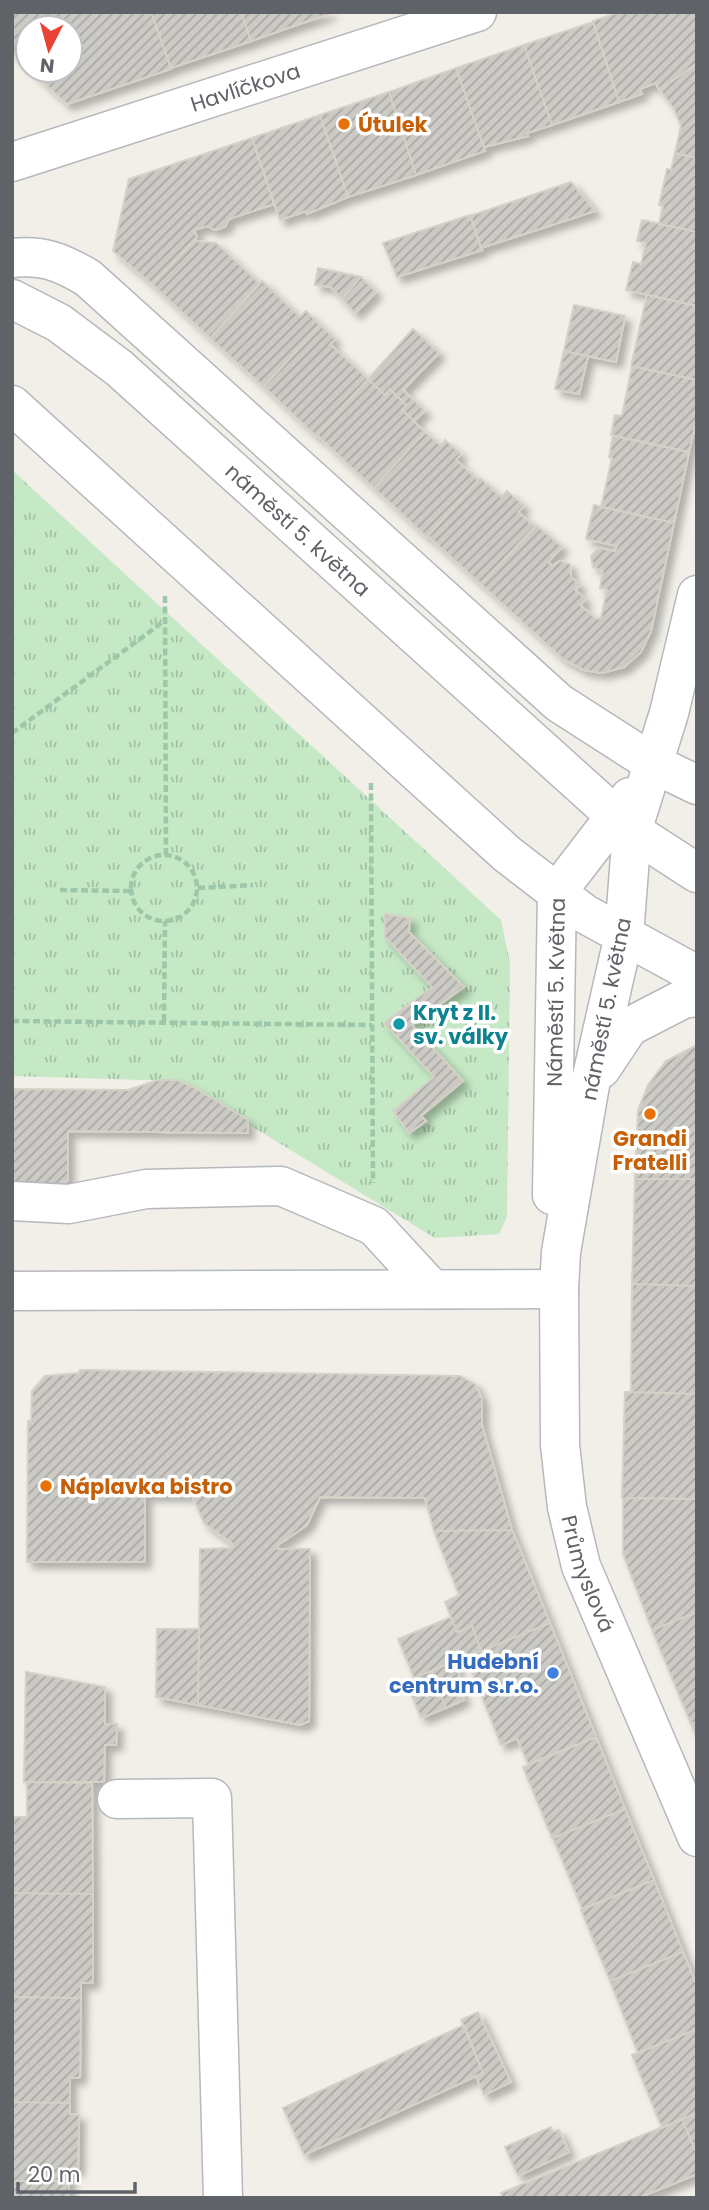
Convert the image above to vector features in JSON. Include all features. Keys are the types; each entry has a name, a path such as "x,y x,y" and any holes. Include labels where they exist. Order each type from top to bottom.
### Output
{"street":[{"name":"Havlíčkova","path":"12,162 477,12"},
{"path":"12,258 36,256 58,261 88,278 559,703 654,764 697,785"},
{"name":"náměstí 5. května","path":"12,299 59,323 119,368 623,824 624,935 590,1085 560,1271"},
{"name":"náměstí 5. května","path":"12,405 507,854 571,903 697,975"},
{"path":"697,595 654,764 623,824 697,873"},
{"name":"Náměstí 5. Května","path":"560,1271 552,1197 571,903 623,824"},
{"name":"Náměstí 5. Května","path":"590,1085 629,1027 683,999 697,996"},
{"path":"12,1200 69,1204 146,1189 281,1186 374,1226 431,1288"},
{"path":"12,1291 431,1288 560,1271"},
{"name":"Průmyslová","path":"560,1271 560,1445 570,1519 582,1566 697,1837"},
{"path":"117,1799 212,1798 223,2198"}],"path":[{"path":"166,855 164,621 167,544"},
{"path":"12,733 164,621"},
{"path":"370,729 374,1226"},
{"path":"166,855 178,857 188,865 198,888 191,908 184,915 164,920 155,919 139,909 132,891 137,870 155,856 166,855"},
{"path":"198,888 253,885"},
{"path":"60,890 132,891"},
{"path":"163,1021 164,920"},
{"path":"12,1021 372,1025"}],"green space":[{"path":"12,470 501,920 510,963 507,1217 499,1234 435,1238 177,1081 12,1076"}],"building":[{"path":"12,12 151,12 171,69 67,104 45,84 84,84 84,14 14,14 14,55"},
{"path":"151,12 241,12 251,41 171,68"},
{"path":"241,12 331,12 331,13 251,41"},
{"path":"620,12 697,12 697,63 660,90 655,83 640,89 642,94 619,102 593,21"},
{"path":"593,22 619,102 552,125 524,45"},
{"path":"524,45 552,125 527,133 528,136 484,147 456,68"},
{"path":"697,63 697,158 675,153 681,126 674,109 660,90"},
{"path":"456,68 485,151 416,175 389,92"},
{"path":"389,92 416,175 348,197 320,115"},
{"path":"320,115 348,197 307,214 306,211 280,220 252,138"},
{"path":"252,138 274,204 229,219 225,227 215,230 207,226 194,230 197,237 152,284 113,251 129,179"},
{"path":"675,153 697,158 697,232 659,224 663,206 659,205 667,169 671,170"},
{"path":"571,182 595,211 481,248 470,216"},
{"path":"470,215 482,250 397,277 383,243"},
{"path":"642,220 697,232 697,306 626,290 633,262 641,264 646,243 637,241"},
{"path":"194,241 216,243 260,284 210,338 152,284"},
{"path":"318,268 361,277 342,299 331,287 315,285"},
{"path":"361,277 376,292 355,313 342,299"},
{"path":"262,281 300,317 306,311 320,325 264,387 210,338"},
{"path":"647,295 697,306 697,380 631,366"},
{"path":"574,305 625,316 616,362 564,351"},
{"path":"320,325 335,339 330,344 368,379 316,436 264,387"},
{"path":"413,329 439,353 403,390 425,411 414,421 402,410 406,405 390,389 385,395 368,379"},
{"path":"564,351 588,356 579,394 555,389"},
{"path":"632,366 697,380 697,418 689,452 611,435 615,415 622,416"},
{"path":"368,379 385,395 390,389 406,405 402,410 425,432 374,488 317,435"},
{"path":"425,432 441,446 445,440 461,454 456,460 478,480 427,537 374,488"},
{"path":"613,436 689,452 674,523 601,507 612,458 609,457"},
{"path":"480,478 501,497 507,491 524,506 518,512 535,527 481,584 428,536"},
{"path":"594,505 674,523 651,631 641,652 624,667 602,673 584,670 563,659 481,584 536,525 562,547 548,562 552,566 560,561 570,564 571,577 580,585 575,590 586,599 580,605 596,619 601,618 607,590 600,588 603,571 593,567 591,556 598,548 615,551 617,546 586,539"},
{"name":"Kryt z II. sv. války","path":"385,914 410,918 409,932 464,987 412,1025 463,1081 421,1116 426,1121 409,1133 393,1111 434,1077 384,1023 432,987 385,937"},
{"path":"697,1045 697,1179 635,1179 638,1110 648,1085 666,1061"},
{"path":"158,1080 177,1080 195,1088 248,1120 248,1133 68,1131 68,1180 63,1184 12,1184 12,1089 128,1090"},
{"path":"635,1179 697,1179 697,1286 632,1284"},
{"path":"632,1284 697,1286 697,1394 631,1392"},
{"path":"80,1370 460,1376 475,1384 482,1399 482,1425 512,1530 434,1531 425,1498 320,1497 307,1525 278,1545 278,1549 310,1549 309,1721 300,1725 198,1705 200,1549 233,1548 233,1544 204,1523 192,1495 145,1495 145,1562 27,1562 28,1421 31,1421 32,1391 45,1376 79,1373"},
{"path":"625,1392 697,1394 697,1499 622,1498"},
{"path":"623,1498 697,1499 697,1612 652,1630 623,1554"},
{"path":"512,1530 550,1623 481,1651 472,1626 457,1632 445,1602 459,1595 434,1531"},
{"path":"697,1612 697,1722 691,1724 652,1630"},
{"path":"451,1617 457,1632 472,1626 481,1651 414,1678 398,1639"},
{"path":"550,1623 596,1737 528,1764 517,1738 501,1745 466,1657"},
{"path":"157,1629 199,1629 198,1705 156,1697"},
{"path":"454,1662 463,1685 459,1687 464,1700 446,1708 431,1671"},
{"path":"431,1671 446,1708 421,1718 406,1681"},
{"path":"26,1672 105,1687 105,1724 117,1724 116,1745 105,1745 104,1782 24,1782"},
{"path":"697,1722 697,1738 691,1724"},
{"path":"596,1737 625,1809 552,1838 523,1767"},
{"path":"27,1782 92,1783 93,1894 12,1893 12,1817 27,1817"},
{"path":"625,1809 654,1880 582,1909 553,1838"},
{"path":"654,1880 683,1952 610,1981 581,1910"},
{"path":"12,1893 93,1894 93,1983 81,1983 81,1998 12,1997"},
{"path":"683,1952 697,1986 697,2029 638,2053 610,1981"},
{"path":"12,1997 81,1998 80,2078 70,2078 70,2103 12,2102"},
{"path":"478,2012 511,2082 484,2095 476,2076 483,2073 461,2020"},
{"path":"464,2025 483,2073 304,2155 283,2108"},
{"path":"697,2029 697,2113 662,2128 632,2055"},
{"path":"12,2102 70,2103 70,2114 79,2115 78,2170 69,2170 69,2181 12,2181"},
{"path":"697,2113 697,2154 682,2119"},
{"path":"682,2119 697,2154 697,2174 638,2198 503,2198 501,2193"},
{"path":"551,2127 553,2132 559,2130 569,2152 518,2176 505,2147"},
{"path":"12,2181 69,2181 69,2198 12,2198"}],"place":[{"name":"Útulek","path":"344,124"},
{"name":"Kryt z II. sv. války","path":"399,1024"},
{"name":"Grandi Fratelli","path":"650,1114"},
{"name":"Náplavka bistro","path":"46,1486"},
{"name":"Hudební centrum s.r.o.","path":"553,1673"}]}
